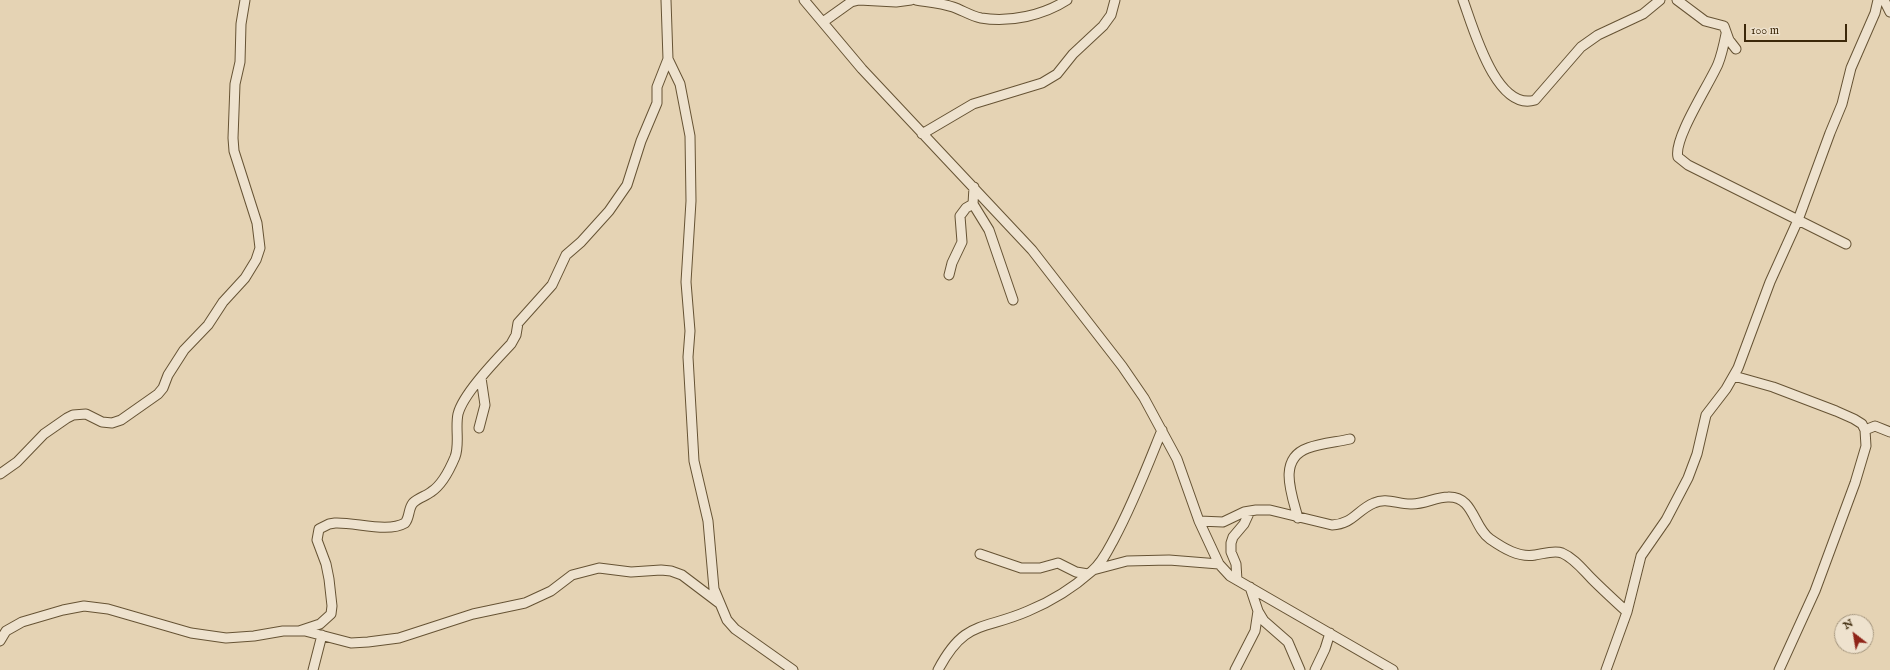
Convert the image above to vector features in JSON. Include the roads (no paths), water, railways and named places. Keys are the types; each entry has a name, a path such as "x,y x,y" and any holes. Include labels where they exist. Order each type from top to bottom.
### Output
{"street":[{"path":"0,474 17,462 44,434 67,418 73,415 86,414 102,422 112,423 121,420 158,394 163,388 168,375 184,350 208,325 223,302 245,278 256,260 260,248 257,224 234,151 233,138 235,84 240,62 241,24 245,0"},
{"path":"299,631 320,624 331,614 332,606 329,578 326,564 317,540 320,529 329,524 335,523 396,526 406,523 414,502 433,491 449,469 456,456 456,431 460,407 511,344 516,336 518,323 552,285 566,255 581,242 609,211 627,185 640,141 658,103 657,87 668,59 666,0"},
{"path":"804,0 862,69 1032,250 1122,366 1144,398 1177,458 1199,521 1220,564 1230,576 1393,670"},
{"path":"823,22 851,2 858,0 911,0"},
{"path":"916,0 950,6 982,18 994,19 1028,16 1044,12 1067,0"},
{"path":"922,134 973,104 1042,83 1057,74 1073,54 1103,26 1111,15 1116,0"},
{"path":"1463,0 1486,61 1498,81 1512,96 1524,102 1530,102 1536,100 1581,47 1598,35 1643,14 1660,0"},
{"path":"1677,0 1705,21 1721,24 1731,44 1736,49"},
{"path":"1606,670 1627,612 1641,556 1666,520 1688,478 1697,454 1706,415 1734,376 1770,282 1798,220 1842,104 1851,68 1875,13 1878,0"},
{"path":"1884,0 1890,12"},
{"path":"1726,34 1718,64 1688,120 1678,149 1678,157 1688,165 1846,244"},
{"path":"668,59 680,84 690,136 691,201 686,282 693,453 708,521 710,562 714,589 727,620 745,637 793,670"},
{"path":"974,187 973,204 989,230 1013,300"},
{"path":"949,275 952,263 962,242 960,216 966,208 973,204"},
{"path":"1734,376 1785,391 1842,413 1854,418 1862,424 1865,430 1866,446 1855,483 1815,591 1779,670"},
{"path":"479,428 485,405 482,378"},
{"path":"1865,430 1875,426 1890,432"},
{"path":"938,670 953,646 963,635 977,627 1026,612 1044,604 1090,572 1102,559 1121,527 1162,430"},
{"path":"1298,518 1288,479 1291,460 1298,453 1307,448 1350,439"},
{"path":"1199,521 1223,522 1250,511 1270,510 1332,525 1341,524 1350,520 1367,507 1380,501 1414,504 1438,498 1457,498 1464,501 1470,508 1479,526 1489,538 1520,555 1533,556 1561,552 1572,560 1627,612"},
{"path":"1237,580 1236,564 1231,552 1231,543 1233,537 1244,524 1250,511"},
{"path":"980,554 1021,568 1040,568 1058,563 1076,572 1090,572 1127,561 1170,560 1220,564"},
{"path":"0,640 6,631 22,622 63,610 84,606 108,609 138,619 191,633 226,638 254,636 283,631 299,631 322,635 351,643 399,638 473,614 525,604 551,591 572,575 599,568 631,572 661,570 671,572 682,576 719,603"},
{"path":"1250,588 1258,611 1264,621 1288,642 1300,670"},
{"path":"1235,670 1256,631 1258,611"},
{"path":"1315,670 1326,649 1330,633"},
{"path":"313,670 322,635"}]}
